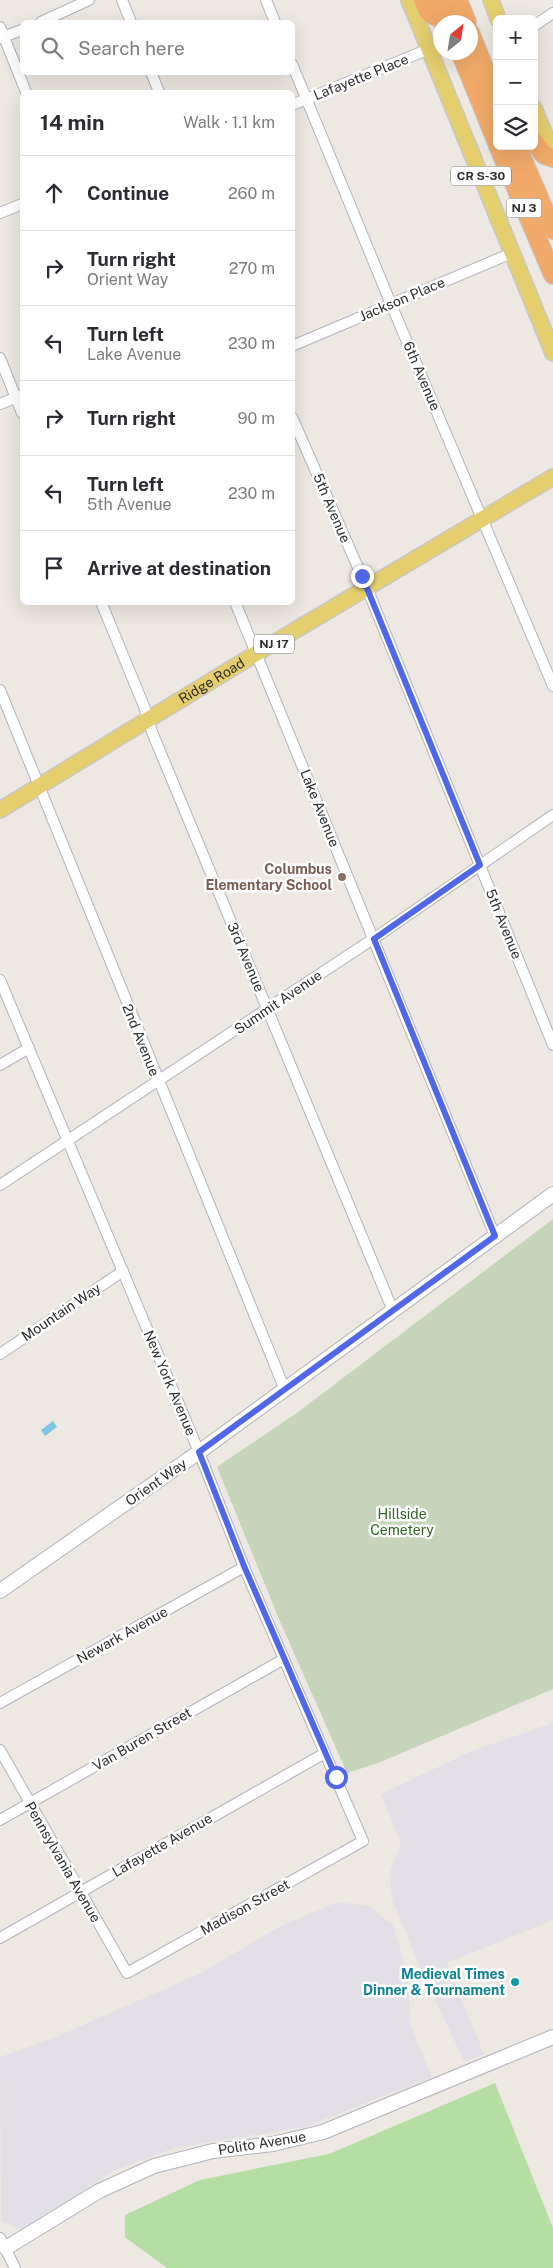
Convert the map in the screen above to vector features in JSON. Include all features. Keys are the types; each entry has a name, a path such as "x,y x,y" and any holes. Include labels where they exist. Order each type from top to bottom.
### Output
{"highway":[{"path":"423,0 428,12 433,15"},
{"path":"439,0 444,15"},
{"path":"458,0 464,15"},
{"path":"478,51 493,88"},
{"name":"NJ 3","path":"463,60 493,135"},
{"path":"538,147 544,155 553,158"},
{"name":"NJ 3","path":"499,150 553,275"},
{"name":"NJ 3","path":"519,150 553,230"}],"main road":[{"name":"CR S-30","path":"409,0 553,353"},
{"path":"491,0 497,15"},
{"path":"538,118 553,154"},
{"name":"Ridge Road","path":"0,810 483,517 552,479"}],"street":[{"path":"45,20 89,0"},
{"path":"122,0 130,20"},
{"path":"266,0 275,20"},
{"path":"538,23 553,13"},
{"path":"20,30 1,34 25,90"},
{"name":"Lafayette Place","path":"295,104 429,49"},
{"name":"6th Avenue","path":"295,71 391,304 483,517 553,686"},
{"path":"152,75 159,90"},
{"path":"0,213 20,205"},
{"name":"Jackson Place","path":"295,345 512,252"},
{"path":"0,358 19,396 0,404"},
{"name":"5th Avenue","path":"295,424 368,588 553,1045"},
{"name":"3rd Avenue","path":"102,605 393,1311"},
{"name":"Lake Avenue","path":"236,605 495,1236"},
{"name":"2nd Avenue","path":"0,690 285,1390"},
{"name":"Summit Avenue","path":"0,1185 374,939 553,815"},
{"name":"New York Avenue","path":"0,980 199,1452 244,1566 363,1841"},
{"path":"0,1065 29,1048"},
{"name":"Orient Way","path":"0,1591 199,1452 553,1194"},
{"name":"Mountain Way","path":"0,1354 123,1271"},
{"name":"Newark Avenue","path":"0,1703 244,1566"},
{"name":"Van Buren Street","path":"0,1820 284,1658"},
{"name":"Pennsylvania Avenue","path":"0,1750 127,1973"},
{"name":"Lafayette Avenue","path":"0,1938 325,1752"},
{"name":"Madison Street","path":"127,1973 363,1841"},
{"name":"Polito Avenue","path":"3,2243 99,2191 154,2166 206,2152 274,2144 323,2132 553,2037"},
{"path":"3,2243 15,2268"}],"shaded area":[{"path":"553,1723 553,1920 447,1963 484,2054 464,2061 423,1974 393,1902 389,1875 401,1843 381,1794 472,1751"},
{"path":"337,1902 369,1906 393,1925 408,1974 411,2027 432,2077 305,2127 174,2148 150,2157 113,2171 22,2231 1,2221 0,2057 54,2038 201,1973 277,1928"}],"green space":[{"name":"Hillside Cemetery","path":"553,1219 553,1689 378,1763 347,1773 279,1619 217,1467 298,1412"},
{"path":"495,2083 553,2228 553,2268 167,2268 125,2237 125,2215 200,2180 329,2154"}],"water":[{"path":"53,1421 57,1427 45,1436 41,1430"}],"place":[{"name":"Columbus Elementary School","path":"342,877"},
{"name":"Medieval Times Dinner & Tournament","path":"515,1982"}],"route":[{"path":"336,1777 244,1566 199,1452 495,1236 374,939 480,865 362,576"}]}
